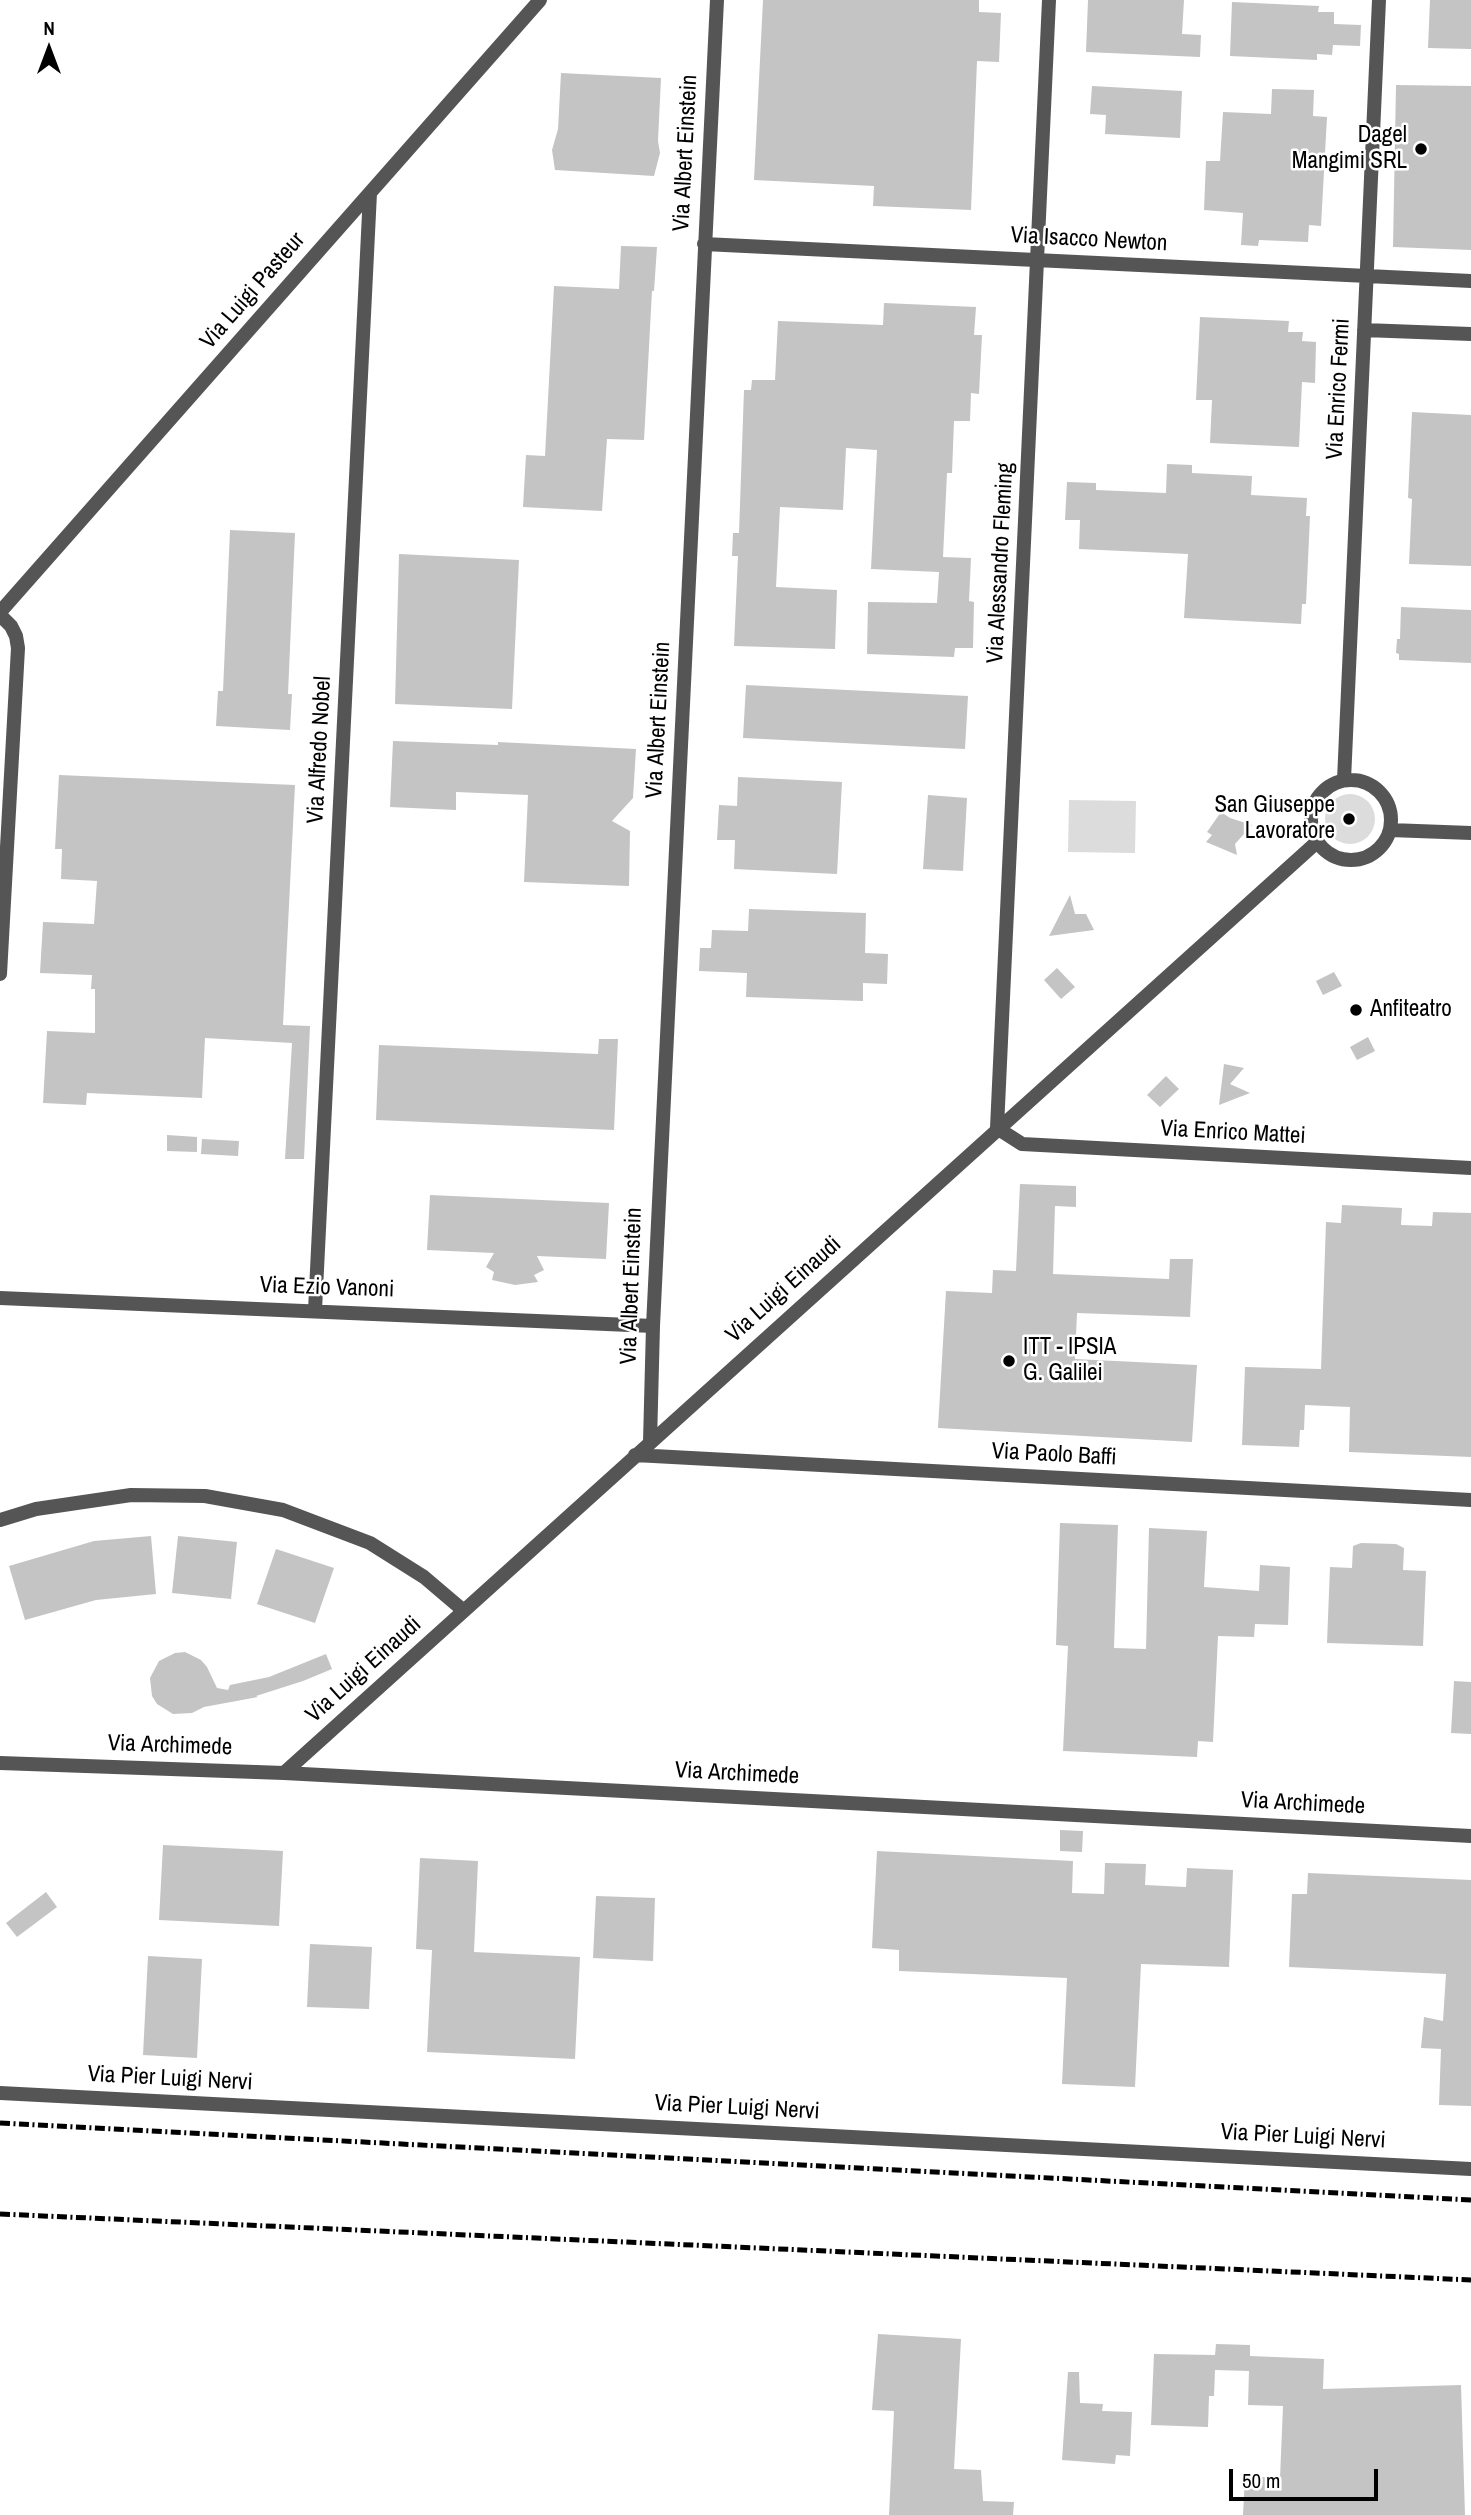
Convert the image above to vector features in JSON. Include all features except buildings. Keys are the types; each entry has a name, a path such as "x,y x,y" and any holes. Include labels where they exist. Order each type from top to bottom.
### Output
{"street":[{"name":"Via Albert Einstein","path":"650,1442 653,1326 717,0"},
{"name":"Via Alessandro Fleming","path":"997,1128 1049,0"},
{"name":"Via Enrico Fermi","path":"1344,780 1379,0"},
{"name":"Via Luigi Pasteur","path":"0,613 536,2"},
{"name":"Via Alfredo Nobel","path":"315,1310 370,192"},
{"name":"Via Isacco Newton","path":"705,244 1471,281"},
{"path":"1364,330 1471,334"},
{"path":"0,613 12,626 18,649 0,974"},
{"path":"1357,780 1370,784 1381,792 1388,803 1390,830 1385,842 1376,852 1364,858 1338,858 1326,852 1311,830 1313,804 1331,784 1357,780"},
{"path":"1390,830 1471,834"},
{"name":"Via Luigi Einaudi","path":"284,1773 1317,842"},
{"name":"Via Enrico Mattei","path":"997,1128 1022,1144 1471,1168"},
{"name":"Via Ezio Vanoni","path":"0,1298 653,1326"},
{"name":"Via Paolo Baffi","path":"635,1455 1471,1500"},
{"path":"0,1520 36,1509 131,1495 205,1496 283,1510 370,1543 424,1577 464,1611"},
{"name":"Via Archimede","path":"0,1763 284,1773 1471,1836"},
{"name":"Via Pier Luigi Nervi","path":"0,2093 1471,2169"}],"shaded area":[{"path":"1350,794 1368,801 1375,819 1368,837 1350,844 1332,837 1325,819 1332,801"},
{"path":"1069,800 1136,801 1135,853 1068,852"}],"railway":[{"path":"0,2123 1471,2200"},
{"path":"0,2214 1471,2280"}],"place":[{"name":"Dagel Mangimi SRL","path":"1421,149"},
{"name":"San Giuseppe Lavoratore","path":"1349,819"},
{"name":"Anfiteatro","path":"1356,1010"},
{"name":"ITT - IPSIA G. Galilei","path":"1009,1361"}]}
